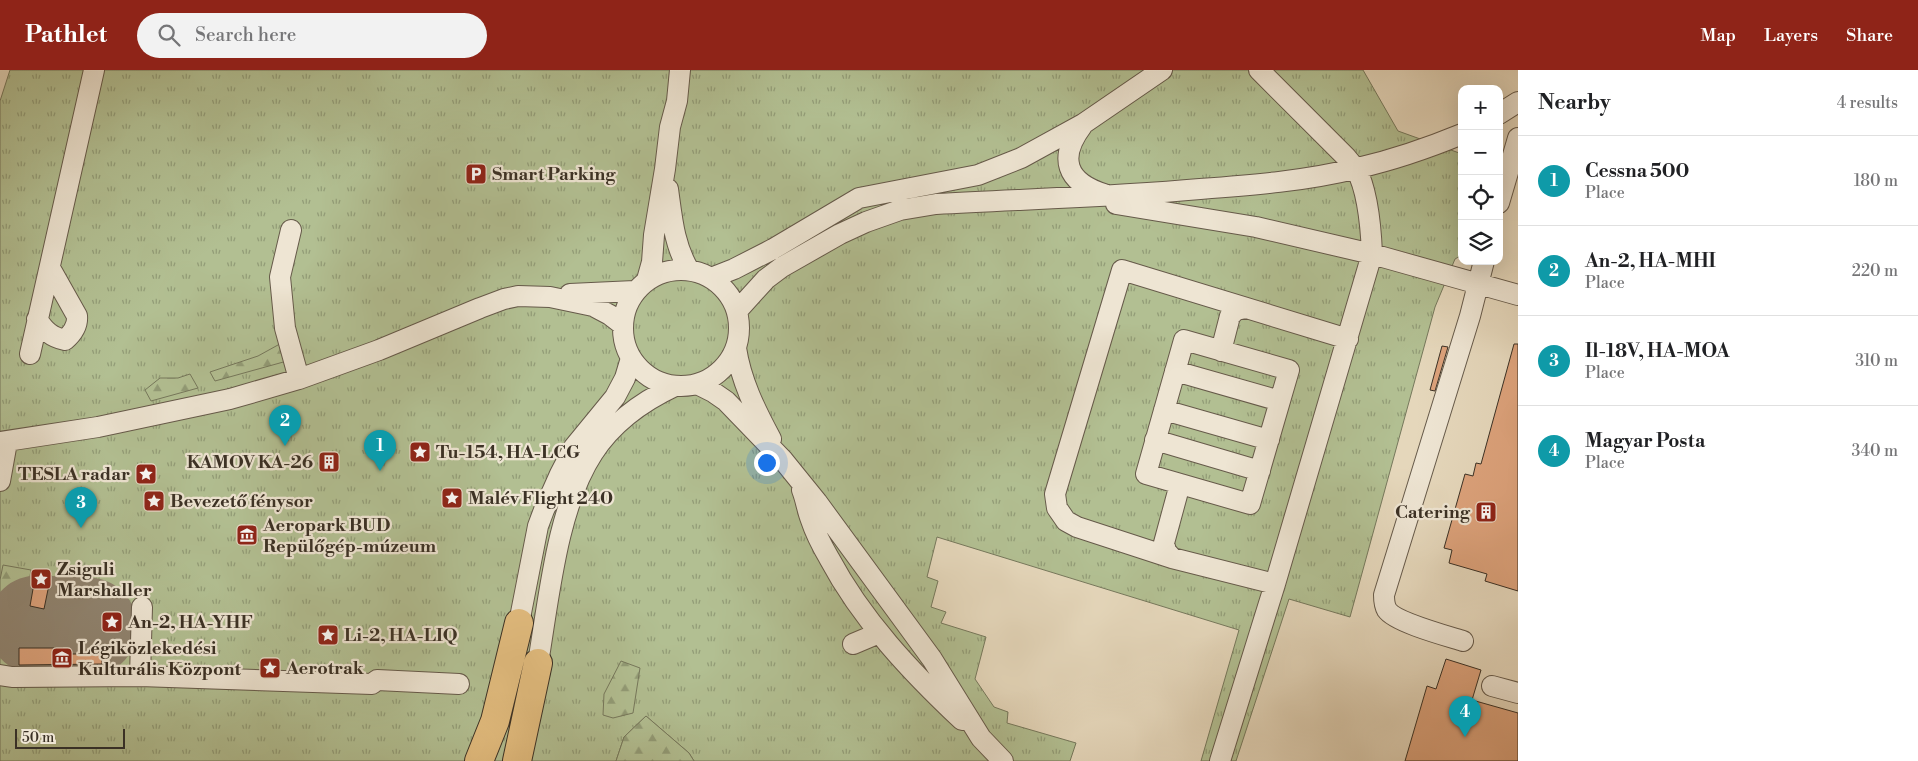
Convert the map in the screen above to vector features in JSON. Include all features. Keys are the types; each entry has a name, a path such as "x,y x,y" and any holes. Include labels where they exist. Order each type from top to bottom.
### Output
{"highway":[{"path":"479,761 495,721 519,623"},
{"path":"499,761 519,623"},
{"path":"517,761 538,663"}],"street":[{"path":"30,354 94,70"},
{"path":"675,386 650,377 631,358 625,342 623,325 626,307 641,286 652,262 654,235 670,127 677,101 680,70"},
{"path":"711,278 734,269 772,249 859,198 978,175 1021,158 1083,124 1162,70"},
{"path":"1220,761 1275,584 1372,254 1367,208 1356,169 1259,70"},
{"path":"1503,111 1518,102"},
{"path":"1083,124 1072,139 1067,153 1070,168 1076,179 1089,189 1111,196"},
{"path":"737,311 766,279 782,267 866,222 900,210 936,204 1111,196 1249,186 1356,169 1435,145 1458,136"},
{"path":"1503,188 1518,138"},
{"path":"1503,147 1510,162"},
{"path":"665,169 674,234 682,258 690,270"},
{"path":"1074,197 1256,227 1372,254 1518,295"},
{"path":"291,230 280,277 285,328 299,380"},
{"path":"1463,641 1415,625 1391,613 1384,602 1384,595 1483,265"},
{"path":"37,320 44,330 53,337 65,340 71,335 78,322 77,316 50,268"},
{"path":"0,481 3,442 98,427 230,399 299,380 504,299 518,296 550,297 580,293 620,293 641,286 667,271 690,270 711,278 725,289 737,311 740,330 736,348 725,367 707,380 697,384 675,386 652,397 626,416 593,452 578,479 563,522 538,663"},
{"path":"1275,584 1172,558 1077,527 1066,521 1057,508 1055,494 1122,270 1348,339"},
{"path":"550,297 593,306 623,325"},
{"path":"1225,352 1230,316 1236,310 1246,308"},
{"path":"1184,340 1289,370 1250,504 1146,474 1175,371 1184,340"},
{"path":"736,348 739,365 749,395 804,495 811,521 829,558 848,590 879,633 908,668 1003,761"},
{"path":"519,623 538,526 544,510 574,447 615,397 625,378 631,358"},
{"path":"1175,371 1280,401"},
{"path":"697,384 726,401 789,467 932,659 981,738"},
{"path":"1164,410 1269,440"},
{"path":"1155,440 1260,471"},
{"path":"1172,558 1185,485"},
{"path":"140,676 142,607"},
{"path":"853,644 879,633"},
{"path":"0,675 12,677 140,676 372,684 377,680 459,684"},
{"path":"1492,686 1518,693"}],"green space":[{"path":"10,70 1363,70 1398,131 1458,153 1458,257 1455,259 1435,307 1350,617 1289,599 1236,761 1201,761 1239,630 937,537 927,577 938,581 931,607 946,612 941,623 986,637 975,679 994,707 1008,712 1007,723 1076,743 1070,761 694,761 689,753 646,716 624,737 616,761 0,761 0,101"},
{"path":"287,340 287,361 215,381 210,372 258,356"},
{"path":"190,374 198,388 151,401 145,390 160,378 178,378"},
{"path":"3,565 31,570 21,633 0,627 0,580"},
{"path":"621,661 640,668 633,713 613,718 603,715 604,694"},
{"path":"646,716 689,753 694,761 616,761 624,737"}],"building":[{"name":"Catering","path":"1514,344 1518,344 1518,591 1485,581 1487,574 1449,563 1452,550 1444,548 1465,474 1473,476 1476,463 1481,464"},
{"path":"1442,346 1448,347 1435,391 1430,390"},
{"path":"36,572 51,575 44,609 30,606"},
{"name":"Légiközlekedési Kulturális Központ","path":"19,648 63,648 63,654 102,654 102,664 19,665"},
{"path":"1446,659 1481,670 1472,700 1518,713 1518,761 1405,761 1427,686 1436,689"}],"runway":[{"path":"37,625 88,627"}],"place":[{"name":"Smart Parking","path":"476,174"},
{"name":"An-2, HA-MHI","path":"285,446"},
{"name":"Tu-154, HA-LCG","path":"420,452"},
{"name":"KAMOV KA-26","path":"329,462"},
{"name":"Cessna 500","path":"380,471"},
{"name":"TESLA radar","path":"146,474"},
{"name":"Malév Flight 240","path":"452,498"},
{"name":"Bevezető fénysor","path":"154,501"},
{"name":"Catering","path":"1486,512"},
{"name":"Il-18V, HA-MOA","path":"81,528"},
{"name":"Aeropark BUD Repülőgép-múzeum","path":"247,535"},
{"name":"Zsiguli Marshaller","path":"41,579"},
{"name":"An-2, HA-YHF","path":"112,622"},
{"name":"Li-2, HA-LIQ","path":"328,635"},
{"name":"Légiközlekedési Kulturális Központ","path":"62,658"},
{"name":"Aerotrak","path":"270,668"},
{"name":"Magyar Posta","path":"1465,737"}]}
